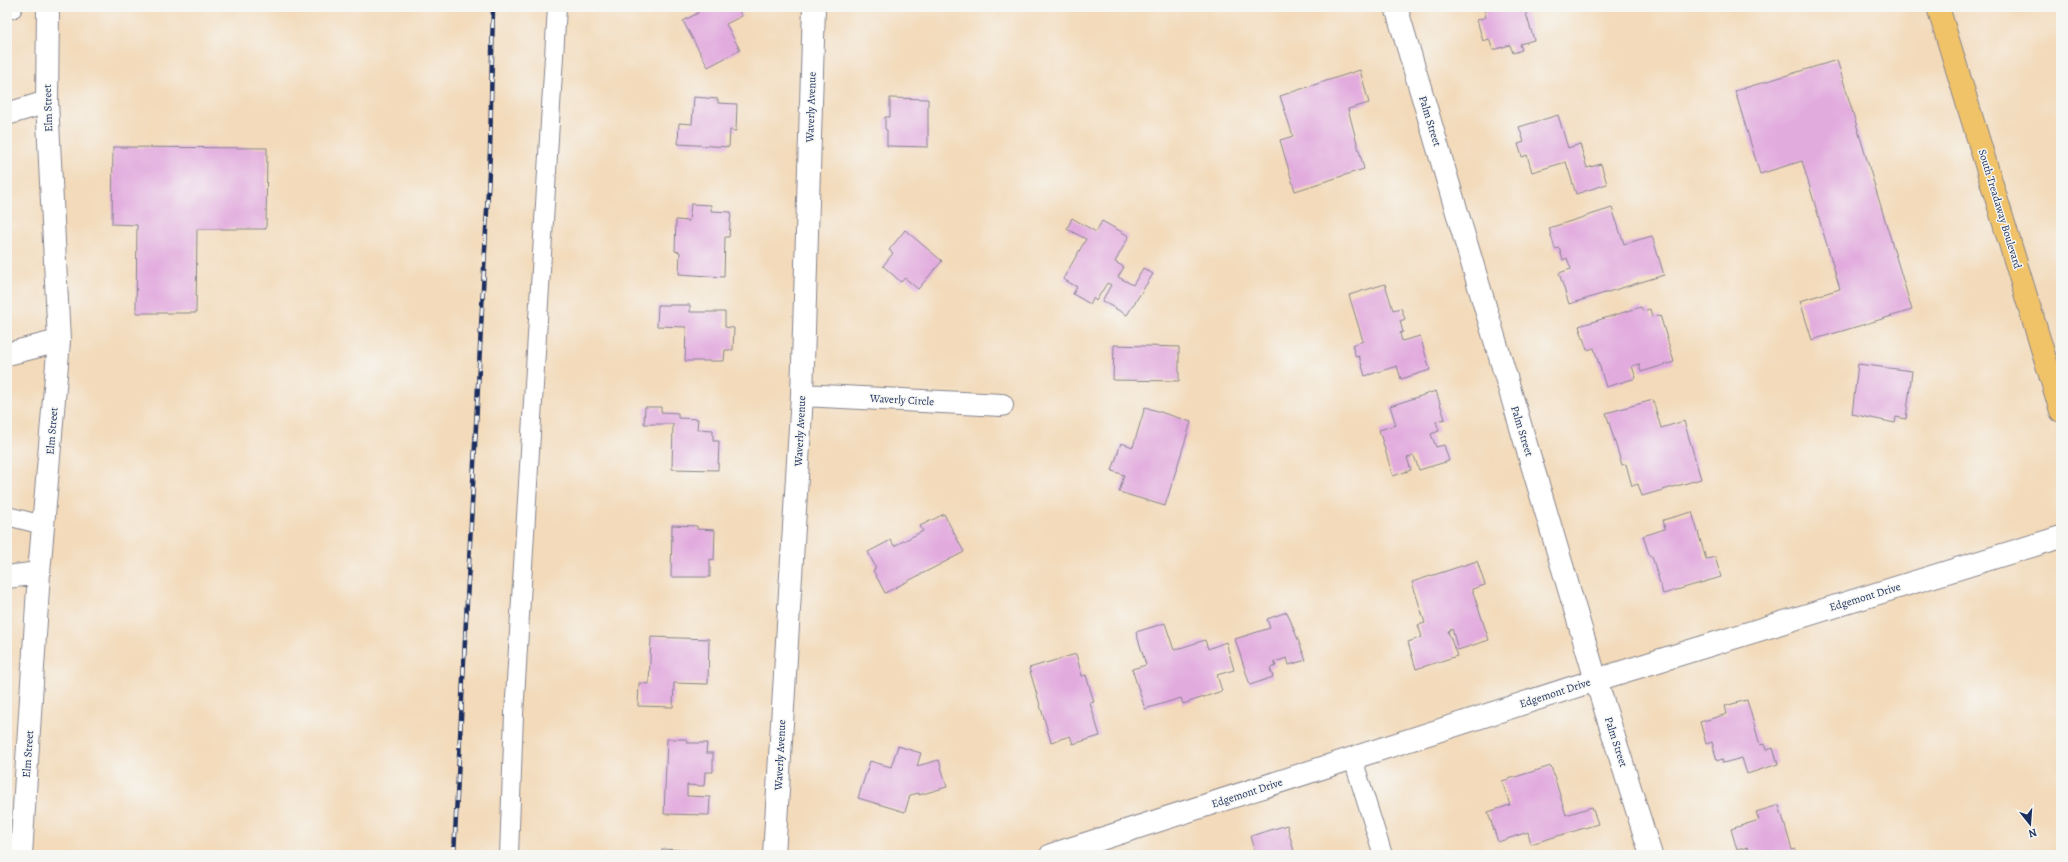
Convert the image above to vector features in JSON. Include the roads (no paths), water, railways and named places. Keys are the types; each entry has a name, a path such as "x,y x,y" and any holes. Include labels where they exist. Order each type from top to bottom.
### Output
{"main road":[{"name":"South Treadaway Boulevard","path":"1938,7 2061,411"}],"street":[{"path":"7,8 11,7"},
{"name":"Elm Street","path":"21,855 39,573 60,341 47,102 48,7"},
{"name":"Waverly Avenue","path":"774,855 802,395 814,7"},
{"name":"Palm Street","path":"1396,7 1596,680 1651,855"},
{"path":"7,114 47,102"},
{"path":"7,354 60,341"},
{"name":"Waverly Circle","path":"802,395 1002,405"},
{"name":"Edgemont Drive","path":"1051,855 1110,847 1353,759 1596,680 2061,537"},
{"path":"7,577 39,573"}],"lane":[{"path":"509,855 514,706 557,7"},
{"path":"7,516 43,525"},
{"path":"1353,759 1383,855"}],"railway":[{"path":"454,855 490,152 493,7"}]}
